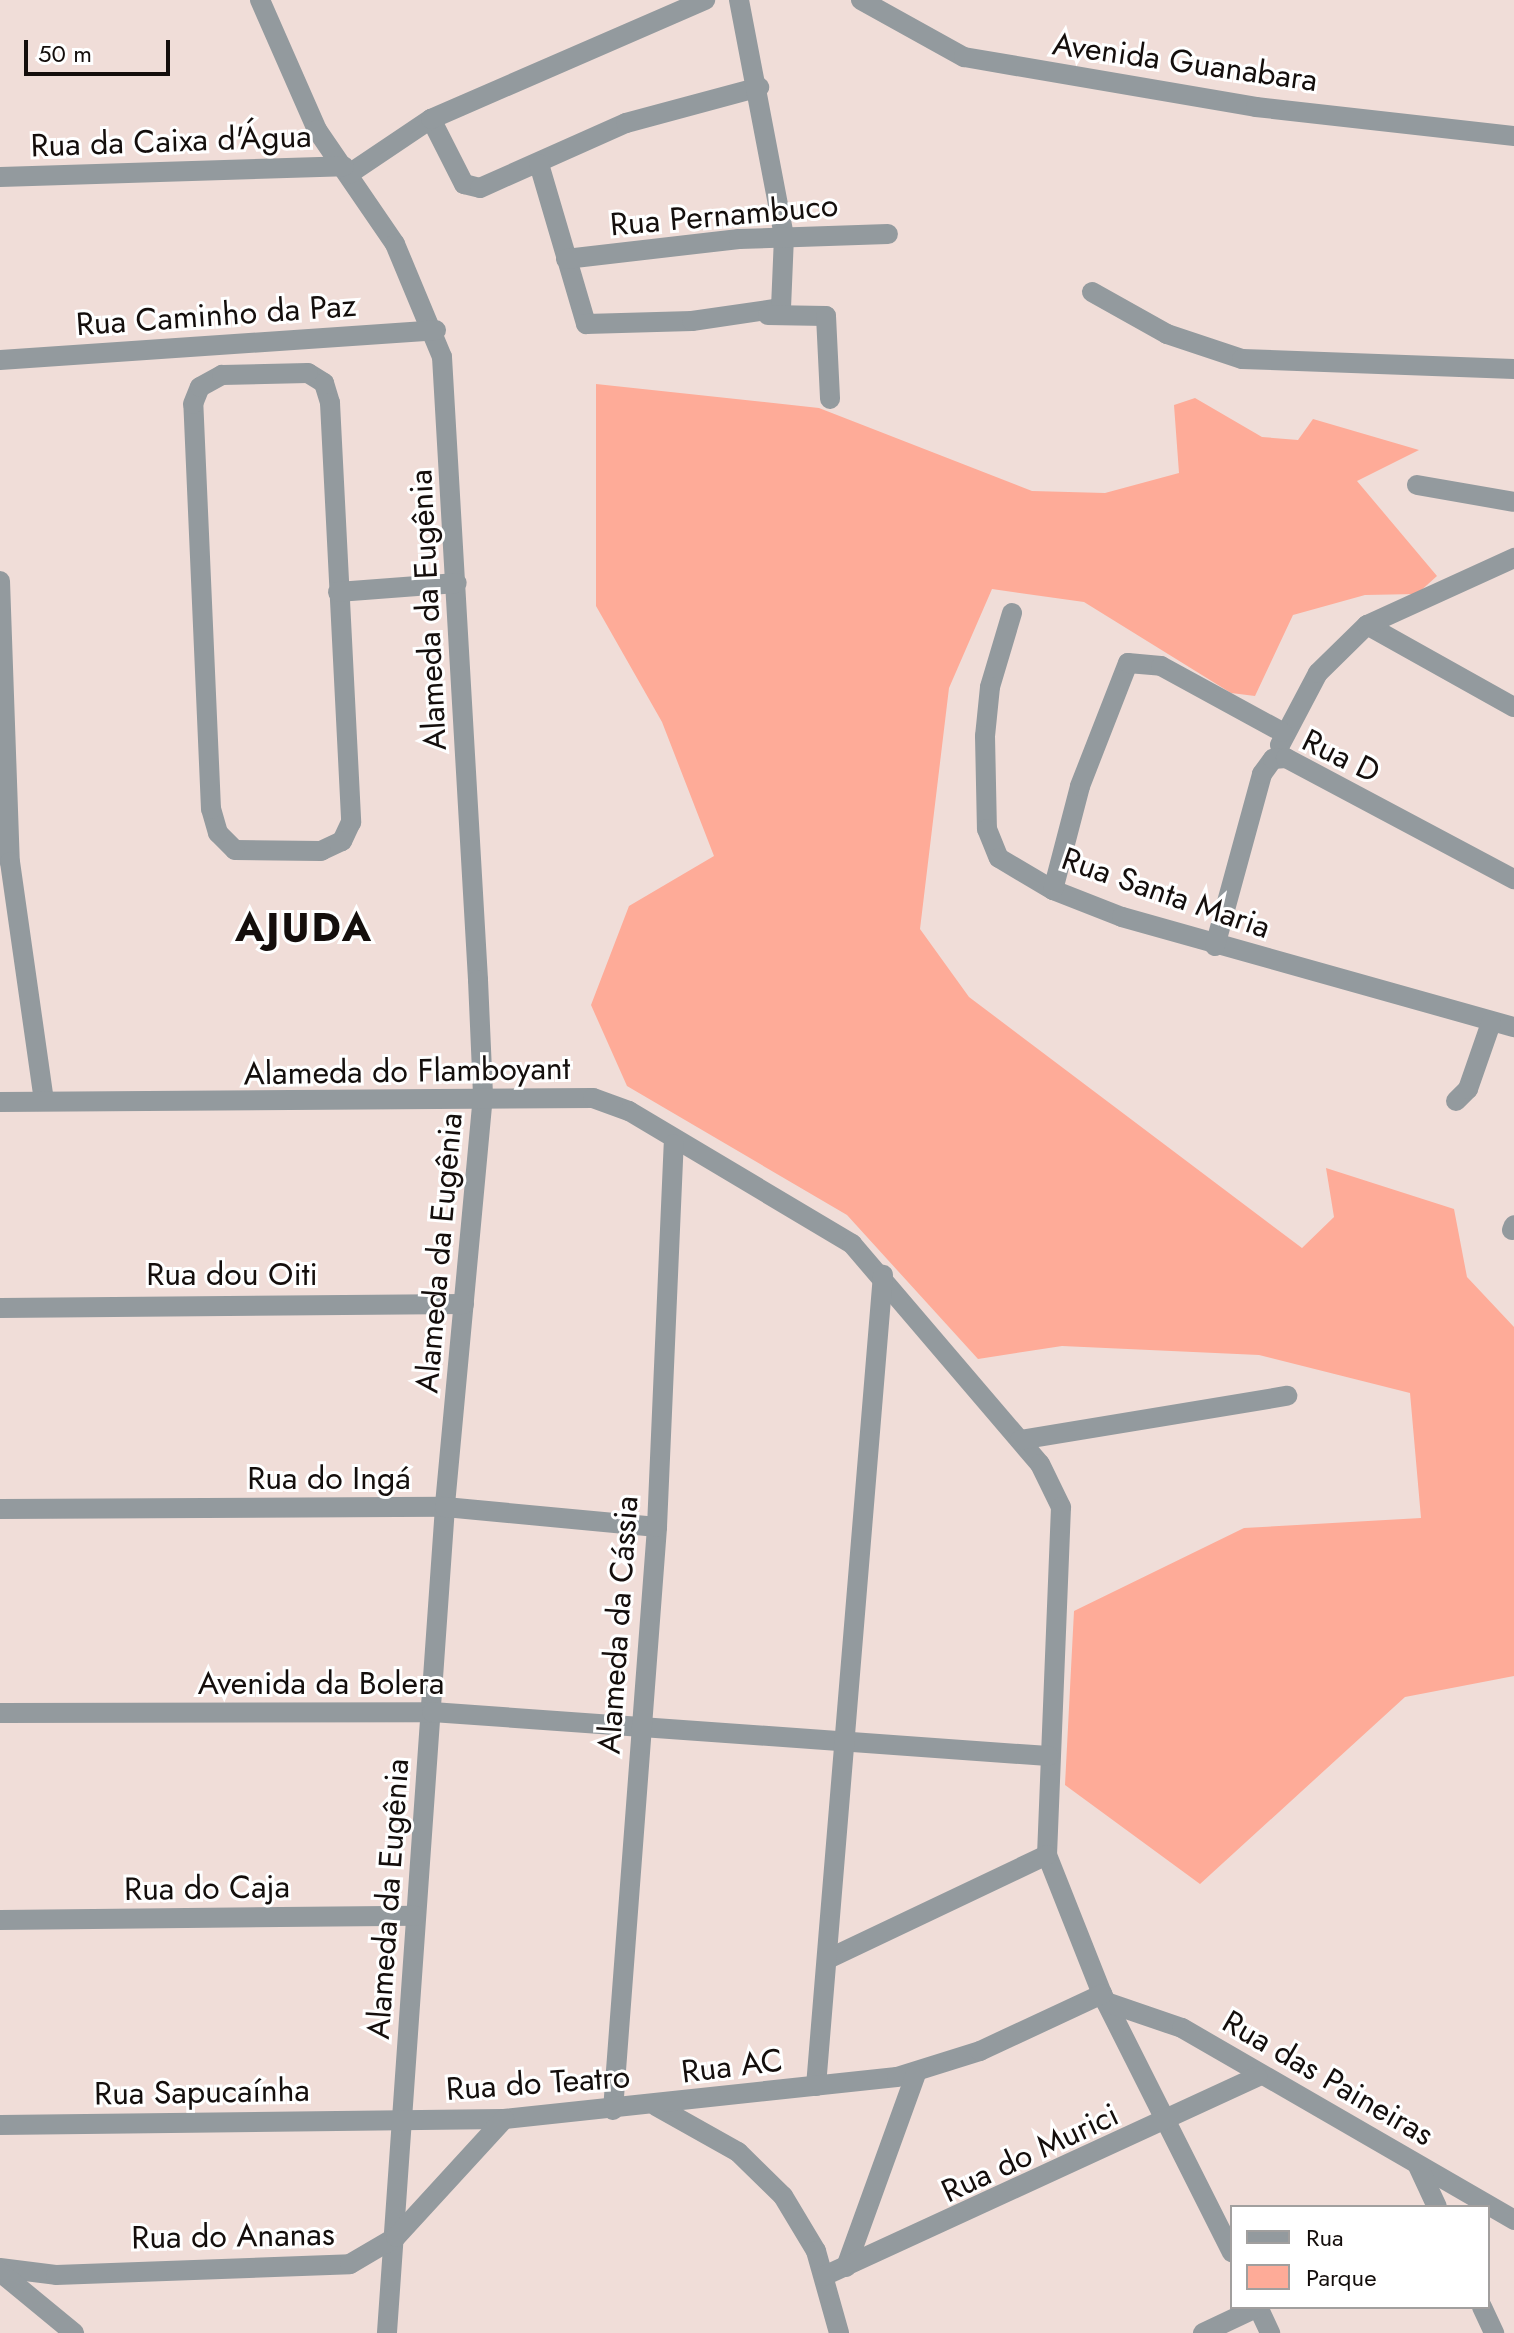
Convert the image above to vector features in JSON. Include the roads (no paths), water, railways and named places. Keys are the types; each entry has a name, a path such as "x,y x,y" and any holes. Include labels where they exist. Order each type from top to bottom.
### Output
{"street":[{"name":"Alameda da Eugênia","path":"260,0 317,130 395,244 436,330 446,390 457,583 483,1095 445,1507 387,2333"},
{"path":"346,170 431,119 705,0"},
{"path":"739,0 759,87 784,236 776,308"},
{"name":"Avenida Guanabara","path":"861,0 964,57 1256,107 1514,136"},
{"path":"431,119 464,184 492,185 626,123 759,87"},
{"path":"539,164 586,324 776,308 826,316 830,399"},
{"name":"Rua da Caixa d'Água","path":"0,177 346,170"},
{"name":"Rua Pernambuco","path":"566,259 784,236 888,234"},
{"path":"1092,292 1167,334 1242,359 1514,369"},
{"name":"Rua Caminho da Paz","path":"0,360 436,330"},
{"path":"308,373 324,383 338,592 348,833 321,851 235,850 218,833 211,809 192,413 208,380 308,373"},
{"path":"1417,485 1514,502"},
{"path":"1278,758 1282,732 1318,673 1367,625 1514,558"},
{"path":"0,581 10,862 44,1101"},
{"path":"338,592 457,583"},
{"name":"Rua Santa Maria","path":"1012,613 990,687 987,829 999,858 1053,890 1215,946 1514,1027"},
{"path":"1367,625 1514,707"},
{"path":"1053,890 1080,786 1128,663 1161,666 1282,732"},
{"name":"Rua D","path":"1215,946 1262,774 1278,758 1514,879"},
{"path":"1456,1101 1468,1089 1491,1023"},
{"name":"Alameda do Flamboyant","path":"0,1102 483,1095 612,1103 674,1144 821,1224 883,1275 1020,1440 1061,1507 1048,1756 1047,1855 1104,1998 1170,2121 1230,2248"},
{"name":"Alameda da Cássia","path":"613,2110 657,1527 674,1144"},
{"path":"816,2086 830,1958 883,1275"},
{"name":"Rua dou Oiti","path":"0,1308 464,1304"},
{"path":"1020,1440 1287,1396"},
{"name":"Rua do Ingá","path":"0,1509 445,1507 657,1527"},
{"name":"Avenida da Bolera","path":"0,1713 432,1712 641,1722 1048,1756"},
{"path":"830,1958 1047,1855"},
{"name":"Rua do Caja","path":"0,1920 415,1916"},
{"name":"Rua AC","path":"656,2106 916,2074 1104,1998"},
{"name":"Rua das Paineiras","path":"1104,1998 1182,2028 1257,2077 1487,2205"},
{"path":"846,2267 916,2074"},
{"name":"Rua do Murici","path":"824,2276 1170,2121 1257,2077"},
{"name":"Rua do Teatro","path":"404,2120 504,2119 656,2106 763,2173 800,2222 824,2276 839,2333"},
{"name":"Rua do Ananas","path":"0,2270 56,2275 120,2268 312,2270 350,2264 396,2237 504,2119"},
{"name":"Rua Sapucaínha","path":"0,2125 404,2120"},
{"path":"1418,2166 1436,2205"},
{"name":"Rua das Paineiras","path":"1490,2206 1514,2220"},
{"path":"0,2270 74,2333"},
{"path":"1203,2333 1254,2309"},
{"path":"1259,2309 1270,2333"},
{"path":"1483,2309 1494,2333"}],"district":[{"name":"AJUDA","path":"304,927"}]}
